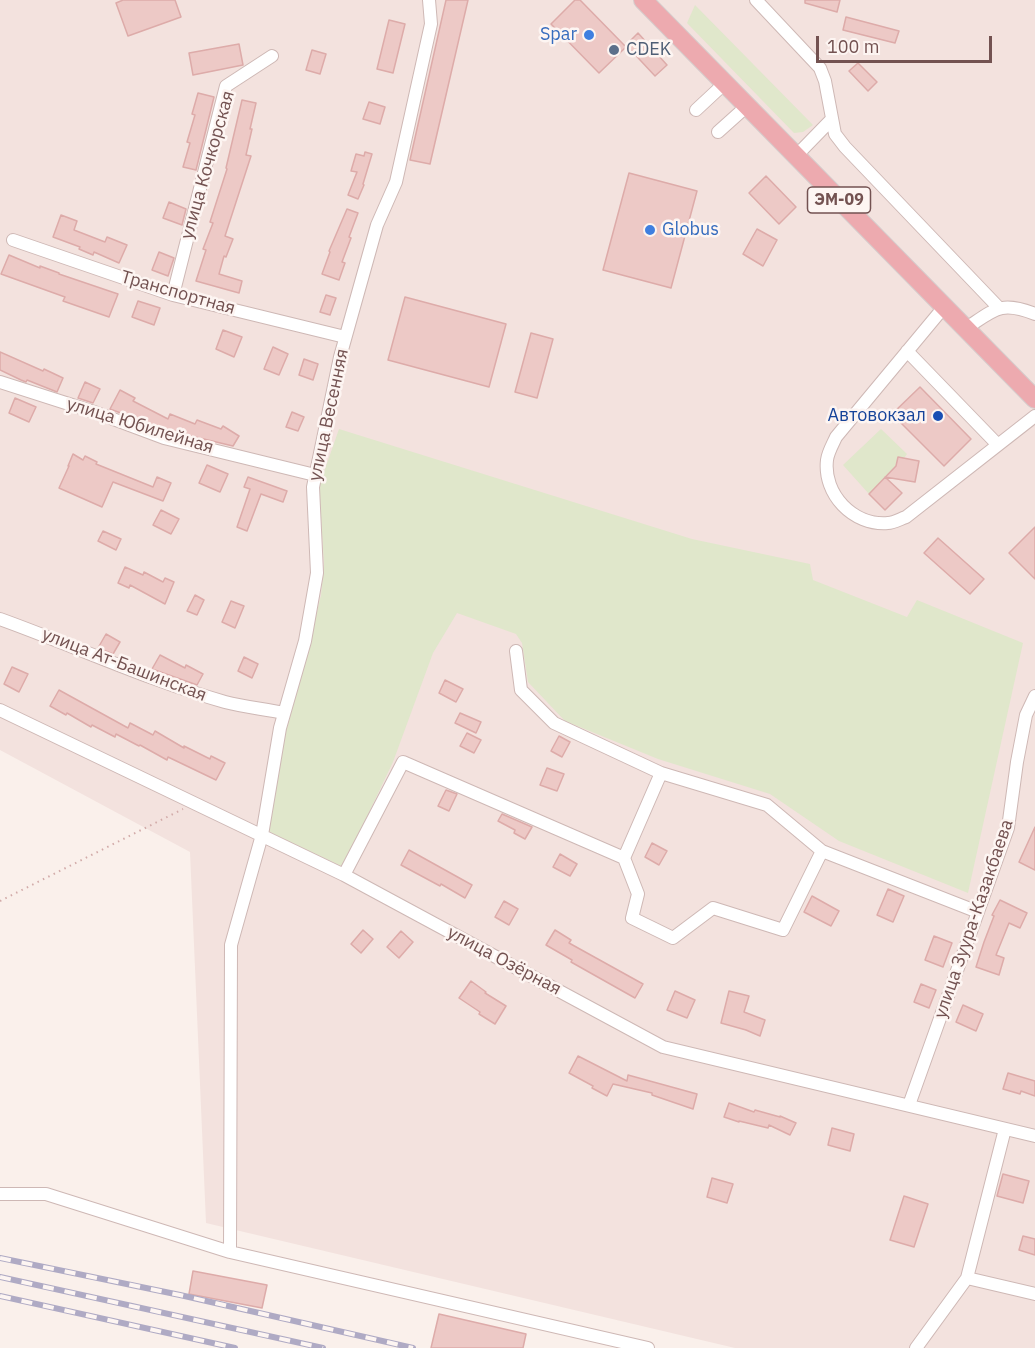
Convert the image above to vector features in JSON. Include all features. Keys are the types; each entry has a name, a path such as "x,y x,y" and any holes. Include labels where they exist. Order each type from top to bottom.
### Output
{"highway":[{"name":"ЭМ-09","path":"643,0 1035,399"}],"street":[{"name":"улица Весенняя","path":"230,1252 231,945 262,835 280,728 305,641 317,573 313,487 315,475 345,337 377,225 396,182 431,24 429,0"},
{"path":"756,0 820,68 825,81 835,134 845,147 999,308"},
{"name":"улица Кочкорская","path":"173,295 226,86 272,56"},
{"path":"696,110 725,83"},
{"path":"718,132 747,106"},
{"path":"796,156 832,119"},
{"name":"Транспортная","path":"13,240 173,295 345,337"},
{"path":"944,307 836,437 827,457 827,475 832,491 842,506 856,516 872,522 889,523 906,517 1035,416"},
{"path":"965,329 999,308 1018,307 1035,314"},
{"path":"907,351 998,444"},
{"name":"улица Юбилейная","path":"0,382 97,413 164,438 315,475"},
{"name":"улица Ат-Башинская","path":"0,619 148,677 227,703 284,713"},
{"path":"516,651 521,690 554,723 661,773 766,805 822,850 978,912"},
{"name":"улица Зуура-Казакбаева","path":"909,1105 1008,828 1026,715 1035,696"},
{"name":"улица Озёрная","path":"0,710 344,875 663,1047 1035,1136"},
{"path":"344,875 403,762 624,858"},
{"path":"661,773 624,858 638,894 632,918 674,938 712,908 783,930 822,850"},
{"path":"916,1348 967,1278 1005,1129"},
{"path":"0,1194 45,1194 230,1252 648,1348"},
{"path":"967,1278 1035,1294"}],"path":[{"path":"0,901 195,803"}],"shaded area":[{"path":"0,0 1035,0 1035,1348 735,1348 206,1223 190,852 0,750"}],"green space":[{"path":"695,5 813,125 803,132 794,133 687,23"},
{"path":"339,429 692,539 810,564 813,580 907,617 917,600 1023,643 968,893 839,841 770,794 658,759 565,721 528,682 522,643 516,634 457,613 433,653 393,762 343,867 269,832 285,732 321,595 324,564 319,486"},
{"path":"881,429 907,454 904,458 898,457 896,467 869,494 843,465"}],"building":[{"path":"123,0 175,0 181,17 128,36 116,3"},
{"path":"446,0 468,0 430,164 410,160"},
{"name":"Spar","path":"575,0 580,0 626,47 599,73 551,24"},
{"path":"805,0 840,0 837,12 805,3"},
{"path":"846,17 899,31 895,43 843,30"},
{"path":"389,20 405,24 393,73 377,69"},
{"path":"638,33 667,65 655,76 626,45"},
{"path":"239,44 243,65 193,75 189,53"},
{"path":"312,50 326,54 320,74 306,70"},
{"path":"858,63 877,82 868,91 849,71"},
{"path":"198,93 214,97 196,170 183,167 190,143 187,142 195,115 192,114"},
{"path":"242,100 256,103 246,155 251,156 225,236 233,239 226,257 224,256 219,274 242,281 239,293 196,281 206,250 203,249 213,223 210,222 227,169"},
{"path":"369,102 385,107 380,124 363,119"},
{"path":"365,152 372,154 358,199 348,195 357,172 351,171 356,154 364,156"},
{"name":"Globus","path":"629,173 697,191 671,288 603,270"},
{"path":"766,176 796,207 779,224 749,193"},
{"path":"169,202 186,209 182,225 163,218"},
{"path":"347,209 358,213 349,237 351,238 342,262 345,263 339,280 322,274"},
{"path":"61,215 77,221 74,230 105,242 107,237 127,245 119,263 94,252 93,255 79,249 80,247 53,237"},
{"path":"757,229 777,240 763,266 743,254"},
{"path":"159,252 174,258 168,276 152,270"},
{"path":"9,255 118,294 109,317 63,301 65,297 1,274"},
{"path":"326,295 336,298 330,315 320,312"},
{"path":"405,297 506,324 489,387 388,360"},
{"path":"138,301 160,308 154,325 132,317"},
{"path":"223,330 242,337 234,357 216,349"},
{"path":"531,333 553,339 537,398 515,392"},
{"path":"273,347 288,354 279,375 264,369"},
{"path":"0,352 63,378 57,392 27,380 26,382 0,370"},
{"path":"304,359 318,364 313,380 299,375"},
{"path":"85,382 100,389 93,403 78,398"},
{"path":"920,387 971,439 944,466 892,414"},
{"path":"120,390 135,398 133,401 168,419 170,414 195,424 197,420 221,429 223,426 239,436 233,446 166,430 110,409"},
{"path":"15,398 36,407 29,422 9,413"},
{"path":"292,412 304,417 298,431 286,427"},
{"path":"73,454 83,460 85,456 97,462 96,464 153,487 157,477 171,483 163,501 113,482 102,507 59,488"},
{"path":"898,457 919,461 915,482 885,477 896,466"},
{"path":"207,465 228,474 220,492 199,483"},
{"path":"248,477 287,491 283,502 261,494 247,531 237,527 250,489 244,487"},
{"path":"885,477 902,493 885,510 869,494"},
{"path":"161,510 179,519 171,534 153,525"},
{"path":"1035,527 1035,579 1009,553"},
{"path":"103,531 121,539 116,550 98,541"},
{"path":"938,538 984,579 970,594 924,553"},
{"path":"125,567 143,575 144,572 163,582 165,578 174,582 165,604 130,585 129,588 118,583"},
{"path":"195,595 204,600 197,615 187,611"},
{"path":"231,601 244,606 235,628 222,622"},
{"path":"106,634 120,642 113,654 98,648"},
{"path":"160,655 203,674 197,685 152,669"},
{"path":"244,657 258,664 252,678 238,671"},
{"path":"12,667 28,674 19,692 4,684"},
{"path":"445,680 463,689 456,702 439,693"},
{"path":"59,690 128,728 130,723 153,735 155,731 184,748 184,746 210,759 211,756 225,763 216,780 168,757 167,760 116,734 115,737 92,725 91,727 50,706"},
{"path":"460,713 481,722 476,733 455,723"},
{"path":"467,733 481,740 474,753 460,746"},
{"path":"559,736 570,742 562,757 551,751"},
{"path":"547,768 564,774 557,791 540,785"},
{"path":"446,790 457,794 449,811 438,806"},
{"path":"502,814 532,827 525,839 514,833 515,830 498,821"},
{"path":"1035,827 1035,870 1019,862"},
{"path":"652,843 667,851 659,865 645,857"},
{"path":"409,850 472,885 465,898 401,865"},
{"path":"560,854 577,864 570,876 553,867"},
{"path":"888,889 904,896 893,922 877,915"},
{"path":"812,896 839,911 831,926 804,912"},
{"path":"1000,900 1027,913 1020,928 1009,923 996,955 1004,958 999,975 976,967 994,916 992,915"},
{"path":"504,901 518,909 509,925 495,917"},
{"path":"363,930 373,939 361,953 351,944"},
{"path":"555,930 571,940 569,943 643,984 635,998 571,962 572,960 546,945"},
{"path":"401,931 413,942 399,958 387,947"},
{"path":"934,936 952,943 943,967 925,960"},
{"path":"471,981 506,1006 495,1024 459,998"},
{"path":"921,984 936,990 929,1008 914,1002"},
{"path":"675,991 695,1000 687,1018 667,1010"},
{"path":"729,991 749,996 744,1012 765,1020 760,1036 721,1023"},
{"path":"963,1005 983,1014 976,1031 956,1022"},
{"path":"578,1056 627,1081 628,1075 697,1094 693,1109 652,1095 652,1093 613,1084 607,1096 569,1073"},
{"path":"1008,1073 1035,1081 1035,1096 1021,1091 1020,1094 1003,1089"},
{"path":"729,1103 754,1112 755,1110 780,1116 796,1123 790,1135 769,1125 768,1128 739,1122 724,1117"},
{"path":"832,1128 854,1134 850,1151 828,1145"},
{"path":"1003,1174 1029,1181 1023,1203 997,1196"},
{"path":"712,1178 733,1184 727,1203 707,1197"},
{"path":"904,1196 928,1204 914,1247 890,1240"},
{"path":"1023,1236 1035,1239 1035,1255 1019,1250"},
{"path":"193,1271 267,1285 262,1308 189,1294"},
{"path":"439,1314 526,1334 523,1348 431,1348"}],"railway":[{"path":"0,1258 180,1295 413,1348"},
{"path":"0,1277 323,1348"},
{"path":"0,1296 235,1348"}],"place":[{"name":"Spar","path":"589,35"},
{"name":"CDEK","path":"614,50"},
{"name":"Globus","path":"650,230"},
{"name":"Автовокзал","path":"938,416"}]}
